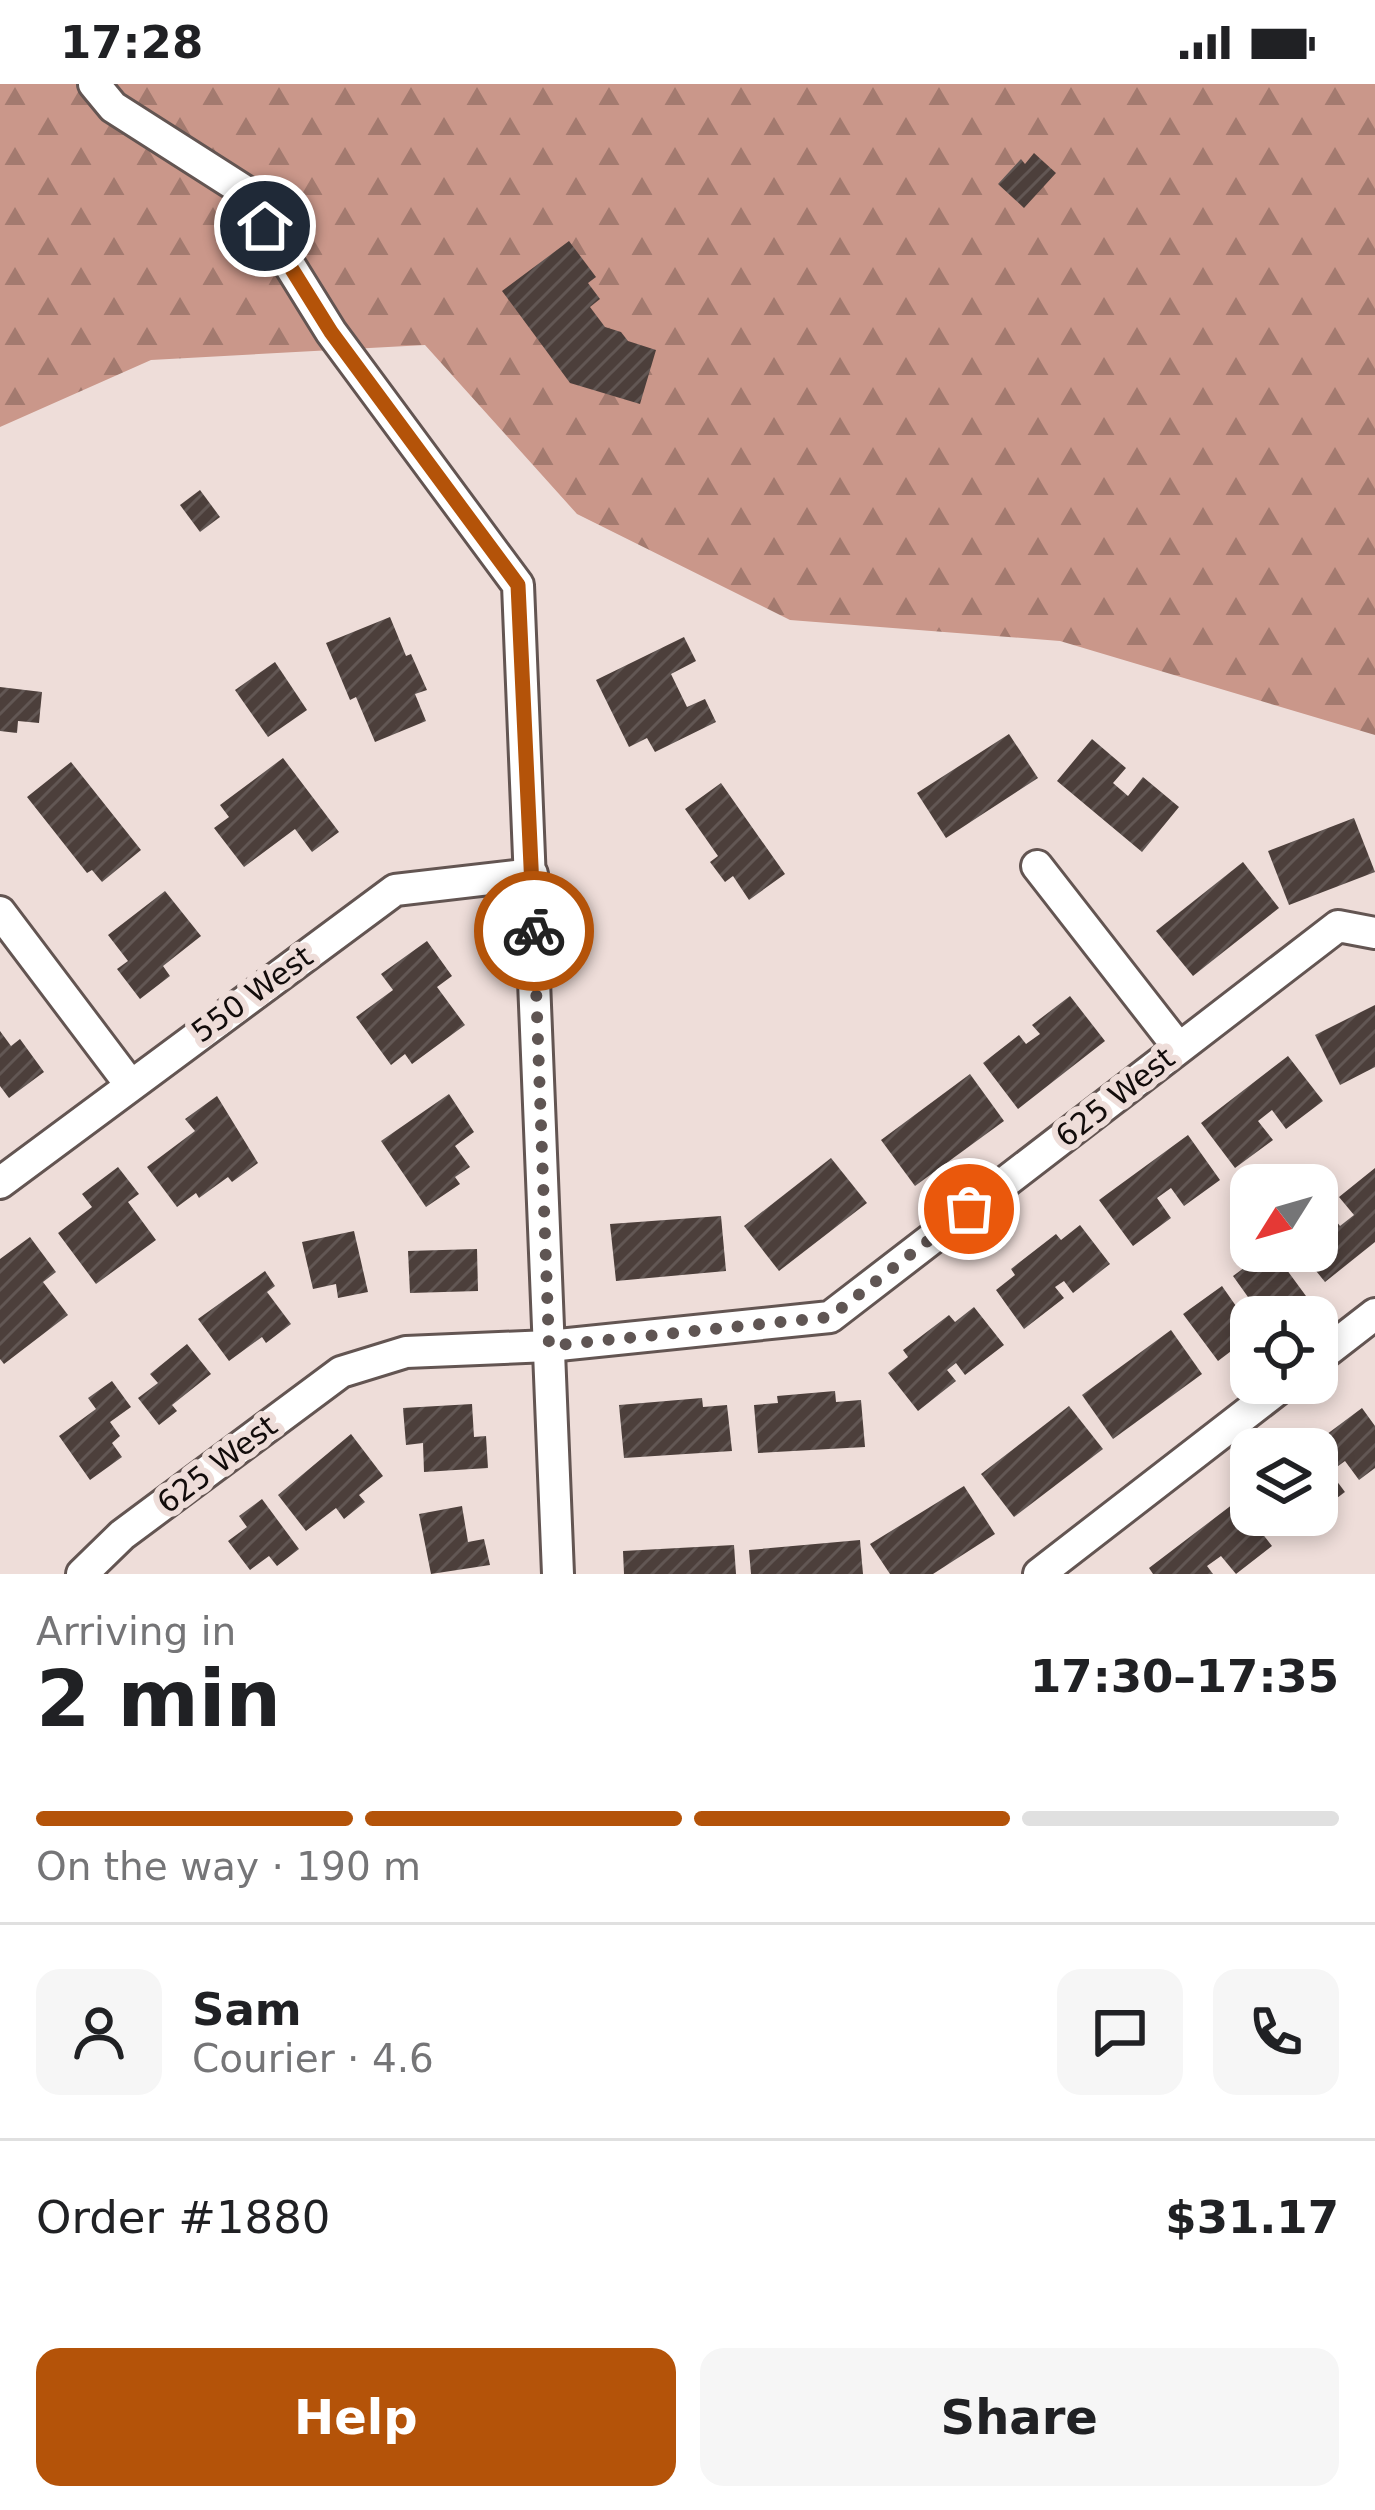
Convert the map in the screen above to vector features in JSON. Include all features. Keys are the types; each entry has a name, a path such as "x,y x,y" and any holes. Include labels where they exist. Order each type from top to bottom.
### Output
{"street":[{"path":"94,84 113,107 243,190 331,332 518,585 558,1574"},
{"path":"1037,866 1178,1047"},
{"name":"550 West","path":"0,1183 394,890 532,874"},
{"path":"0,912 129,1083"},
{"name":"625 West","path":"82,1574 122,1535 341,1372 406,1352 549,1346 830,1317 1338,926 1375,933"},
{"path":"1338,1343 1375,1314"},
{"path":"1040,1574 1259,1404"}],"green space":[{"path":"0,84 1375,84 1375,735 1060,641 790,620 577,514 425,345 151,360 0,427"}],"building":[{"path":"1034,153 1056,173 1024,208 998,184 1021,159 1025,164"},
{"path":"569,241 596,277 588,283 600,299 590,307 605,327 656,350 640,404 570,383 502,291"},
{"path":"200,490 220,517 200,532 180,505"},
{"path":"390,617 427,690 415,694 426,721 375,742 356,697 350,700 326,643"},
{"path":"684,637 696,661 671,674 687,707 705,699 716,722 655,752 647,738 629,747 596,680"},
{"path":"275,662 307,710 268,737 235,690"},
{"path":"0,687 42,692 39,723 18,721 17,733 0,731"},
{"path":"1009,734 1038,778 946,838 917,793"},
{"path":"1092,739 1126,768 1113,783 1128,796 1143,777 1179,807 1142,852 1057,781"},
{"path":"283,758 339,832 312,852 295,829 244,867 214,828 229,817 220,805"},
{"path":"71,762 141,850 102,882 92,870 87,873 27,797"},
{"path":"721,783 785,874 749,900 733,876 725,882 710,862 718,856 685,809"},
{"path":"1354,818 1375,872 1289,905 1268,851"},
{"path":"1243,862 1279,908 1193,976 1156,931"},
{"path":"165,891 201,936 163,966 170,976 140,999 117,969 128,961 108,935"},
{"path":"427,941 452,976 437,987 465,1025 412,1064 405,1054 391,1065 356,1017 393,990 381,974"},
{"path":"1070,996 1105,1041 1018,1109 983,1063 1019,1035 1026,1044 1040,1034 1032,1025"},
{"path":"1375,1005 1375,1067 1340,1085 1315,1035"},
{"path":"0,1031 11,1046 20,1039 44,1072 9,1098 0,1086"},
{"path":"1288,1056 1323,1101 1286,1129 1272,1110 1258,1121 1273,1140 1240,1164 1232,1164 1201,1123"},
{"path":"970,1074 1004,1121 915,1186 881,1140"},
{"path":"449,1094 474,1132 455,1146 470,1167 455,1177 460,1184 426,1207 381,1141"},
{"path":"217,1096 258,1163 232,1182 228,1177 177,1207 147,1167 195,1131 185,1119"},
{"path":"1188,1135 1220,1180 1184,1206 1171,1188 1157,1198 1171,1218 1133,1246 1099,1200"},
{"path":"831,1158 867,1203 779,1271 744,1226"},
{"path":"118,1167 139,1194 128,1202 156,1240 96,1284 58,1233 92,1207 82,1194"},
{"path":"1375,1168 1375,1242 1338,1272 1338,1223 1354,1215 1339,1197"},
{"path":"721,1216 726,1271 616,1281 610,1224"},
{"path":"1080,1225 1110,1264 1073,1293 1064,1281 1055,1287 1064,1298 1024,1329 996,1290 1015,1275 1011,1269 1056,1234 1061,1240"},
{"path":"354,1231 368,1292 338,1298 336,1284 313,1289 302,1242"},
{"path":"30,1237 56,1272 43,1282 68,1315 4,1364 0,1359 0,1259"},
{"path":"477,1249 478,1291 410,1293 408,1251"},
{"path":"265,1271 275,1286 267,1292 291,1324 266,1343 262,1337 229,1361 198,1319"},
{"path":"1288,1272 1306,1296 1247,1296 1233,1276"},
{"path":"1317,1272 1338,1272 1325,1282"},
{"path":"1222,1286 1230,1297 1230,1352 1218,1361 1183,1314"},
{"path":"974,1307 1004,1345 965,1375 956,1363 947,1370 956,1381 918,1411 888,1373 908,1357 903,1350 949,1315 955,1322"},
{"path":"1171,1330 1202,1374 1113,1439 1082,1395"},
{"path":"187,1344 211,1374 172,1405 177,1411 159,1425 138,1398 158,1383 150,1374"},
{"path":"112,1381 131,1407 110,1422 120,1436 112,1443 122,1457 90,1480 59,1436 96,1409 88,1398"},
{"path":"835,1391 836,1402 861,1400 865,1447 758,1453 754,1405 778,1403 777,1396"},
{"path":"702,1398 703,1407 727,1405 732,1451 624,1458 619,1405"},
{"path":"472,1404 474,1437 486,1436 488,1468 424,1472 423,1443 406,1445 403,1408"},
{"path":"1069,1406 1103,1449 1014,1517 981,1474"},
{"path":"1362,1408 1375,1426 1375,1468 1359,1480 1345,1461 1338,1466 1335,1428"},
{"path":"351,1434 383,1476 359,1495 365,1502 344,1519 336,1508 306,1531 278,1495"},
{"path":"964,1486 995,1534 933,1574 890,1574 870,1544"},
{"path":"262,1499 299,1549 277,1566 269,1556 250,1570 228,1541 247,1527 239,1516"},
{"path":"462,1506 468,1542 484,1539 490,1565 431,1574 419,1514"},
{"path":"1230,1506 1230,1536 1264,1536 1272,1546 1236,1574 1221,1556 1207,1566 1213,1574 1153,1574 1149,1568"},
{"path":"860,1540 863,1574 751,1574 749,1550"},
{"path":"734,1545 736,1574 624,1574 623,1551"}],"way so far":[{"path":"534,931 549,1346 830,1317 969,1209"}],"route":[{"path":"265,226 331,332 518,585 534,931"}]}
